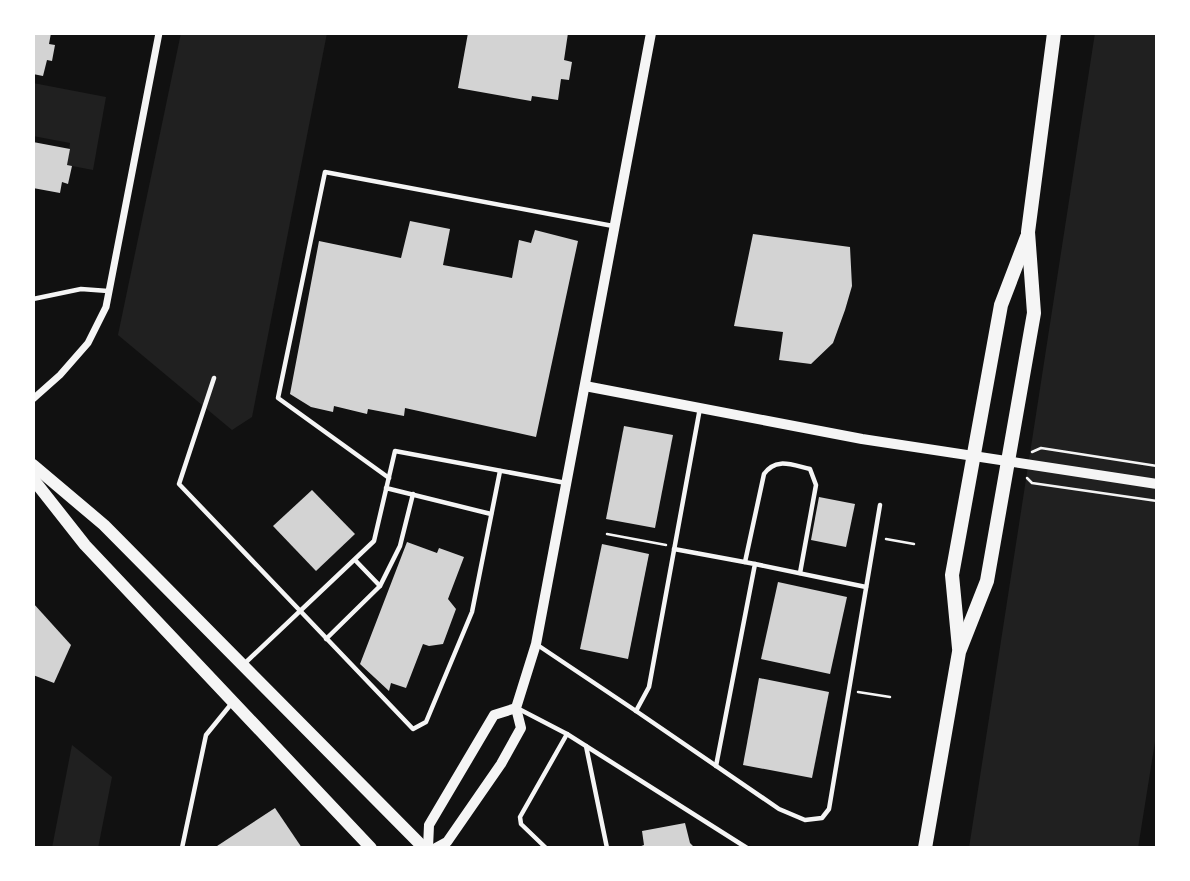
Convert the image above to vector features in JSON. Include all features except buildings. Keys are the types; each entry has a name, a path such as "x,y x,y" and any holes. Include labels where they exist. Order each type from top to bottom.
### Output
{"main road":[{"path":"927,844 959,652 987,581 1034,313 1028,232 1054,33"},
{"path":"959,652 952,575 1001,305 1028,232"},
{"path":"33,465 104,526 426,848"},
{"path":"33,479 85,545 371,848"}],"street":[{"path":"33,399 60,375 88,343 106,307 159,33"},
{"path":"436,848 447,842 501,764 521,728 516,708 536,644 651,33"},
{"path":"585,386 862,439 1157,484"},
{"path":"426,848 429,824 494,715 516,708"}],"lane":[{"path":"388,478 278,398 325,172 615,227"},
{"path":"33,299 81,289 108,291"},
{"path":"214,378 179,484 413,729 426,722 472,612 500,471"},
{"path":"636,711 649,687 700,407"},
{"path":"243,666 374,541 395,451 566,483"},
{"path":"745,562 764,474 770,466 785,464 810,469 816,485 800,573"},
{"path":"386,488 491,514"},
{"path":"326,639 380,586 401,546 413,494"},
{"path":"536,644 779,809 805,820 822,818 829,809 880,505"},
{"path":"674,548 866,587"},
{"path":"355,559 380,586"},
{"path":"716,766 755,564"},
{"path":"182,848 206,735 233,702"},
{"path":"516,708 567,734 747,848"},
{"path":"546,848 521,824 520,817 567,734"},
{"path":"586,746 607,848"}],"path":[{"path":"1041,448 1157,466"},
{"path":"1032,483 1157,501"},
{"path":"607,534 674,548"},
{"path":"874,537 914,544"},
{"path":"849,691 890,697"}],"shaded area":[{"path":"181,33 327,33 252,417 232,430 118,335"},
{"path":"1095,33 1157,33 1157,729 1138,848 969,848"},
{"path":"33,83 106,97 93,170 67,165 70,143 33,136"},
{"path":"72,745 112,777 98,848 52,848"}]}
